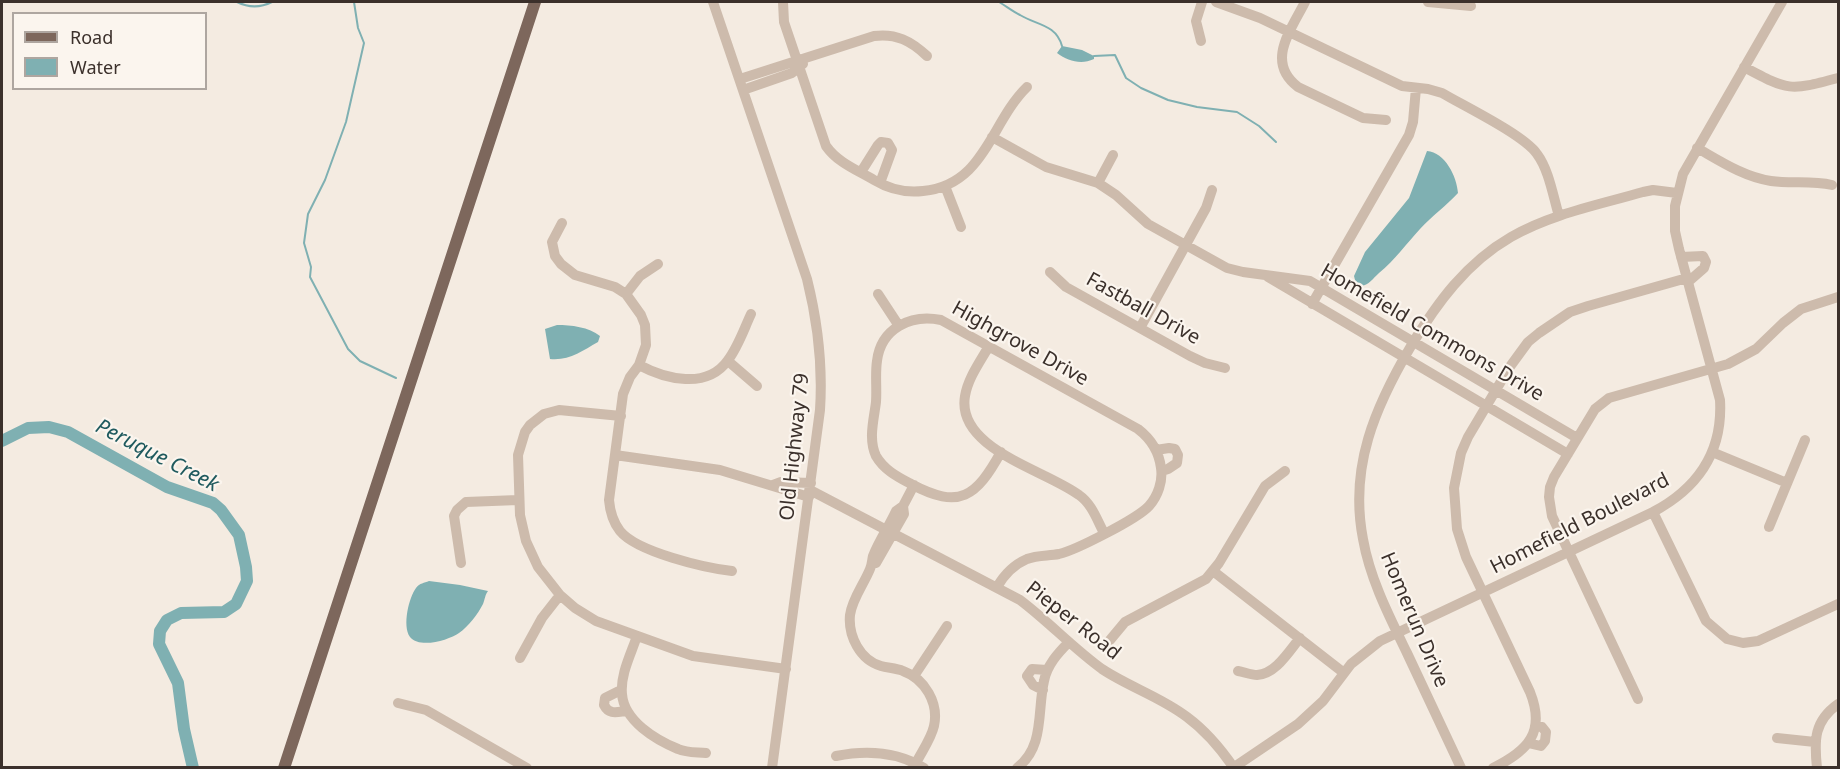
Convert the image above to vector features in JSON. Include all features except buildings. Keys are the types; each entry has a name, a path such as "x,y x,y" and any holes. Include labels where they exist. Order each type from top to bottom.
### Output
{"main road":[{"path":"284,768 535,2"}],"street":[{"name":"Old Highway 79","path":"713,2 794,241 816,313 820,346 822,380 810,490 772,768"},
{"path":"783,2 784,22 826,146 841,162 880,183 911,191 931,190 945,186 970,170 978,161 1010,105 1027,87"},
{"path":"1201,41 1196,21 1202,2"},
{"path":"1216,2 1260,18 1394,82 1442,93 1523,141 1536,152 1542,162 1559,216"},
{"path":"1305,2 1281,57 1282,65 1290,81 1357,116 1386,120"},
{"path":"1428,2 1471,6"},
{"name":"Homefield Boulevard","path":"1234,767 1298,724 1323,701 1344,673 1369,648 1668,504 1689,488 1706,466 1712,452 1721,412 1719,393 1681,257 1674,219 1677,194 1683,174 1697,148 1782,2"},
{"path":"742,85 792,73 798,64 809,58 864,39 887,34 909,42 927,56"},
{"path":"1744,67 1779,86 1792,88 1839,78"},
{"path":"1312,304 1409,135 1413,122 1416,87"},
{"name":"Homefield Commons Drive","path":"992,137 1046,167 1098,183 1116,195 1143,220 1234,271 1310,281 1577,438"},
{"path":"861,172 878,145 881,142 888,143 892,150 880,183"},
{"path":"1697,148 1734,169 1761,178 1792,183 1816,181 1832,185"},
{"path":"1098,183 1113,155"},
{"path":"945,186 961,227"},
{"path":"1140,328 1206,208 1212,190"},
{"name":"Homerun Drive","path":"1461,768 1379,593 1367,557 1360,518 1359,492 1361,470 1372,422 1404,358 1441,299 1475,263 1510,238 1534,225 1559,216 1653,190 1677,194"},
{"path":"562,223 554,237 552,249 561,264 575,275 615,287 626,294 641,315 645,325 646,345 639,365 626,387 621,416 610,508 615,523 625,536 636,543 701,566 732,571"},
{"path":"1493,768 1512,763 1528,743 1535,726 1535,704 1461,543 1454,501 1456,472 1461,453 1486,406 1528,342 1563,316 1588,306 1688,280 1704,268 1706,262 1703,256 1681,257"},
{"path":"626,294 640,276 658,264"},
{"name":"Fastball Drive","path":"1050,272 1066,287 1198,360 1225,368"},
{"name":"Homefield Commons Drive","path":"1263,274 1568,454"},
{"path":"878,294 899,326 886,337 877,361 873,443 877,457 883,465 896,476 936,496 956,497 974,490 987,478 1001,452"},
{"path":"1638,699 1552,516 1549,497 1554,477 1595,409 1609,398 1728,364 1756,349 1801,309 1839,297"},
{"path":"639,365 662,375 693,379 713,374 728,361 751,314"},
{"name":"Highgrove Drive","path":"899,326 910,320 924,318 941,320 1138,429 1156,450 1161,471 1159,488 1149,507 1066,552 1028,559 1011,569 997,587"},
{"path":"989,346 969,381 964,398 968,421 976,435 1001,452 1078,494 1091,507 1104,533"},
{"path":"728,361 757,386"},
{"path":"621,416 559,410 544,414 525,432 520,446 518,500 528,547 538,567 560,596 596,621 705,658 786,669"},
{"path":"1769,527 1805,440"},
{"name":"Highgrove Drive","path":"1156,450 1175,449 1178,454 1177,463 1161,471"},
{"path":"1712,452 1787,483"},
{"name":"Pieper Road","path":"615,456 710,468 747,480 773,485 780,489 810,490 1020,600 1043,617 1086,658 1111,675 1186,716 1215,743 1234,767"},
{"path":"1110,640 1125,622 1206,579 1214,571 1265,486 1285,471"},
{"path":"836,756 882,753 920,765 933,728 935,717 930,694 924,685 914,676 902,670 872,662 861,653 854,641 850,625 852,605 871,567 873,557 890,532 896,511 903,506 914,485"},
{"path":"461,563 454,516 457,510 466,502 518,500"},
{"path":"1653,512 1706,621 1727,639 1743,643 1758,641 1839,604"},
{"path":"1214,571 1344,673"},
{"path":"520,658 542,618 560,596"},
{"path":"914,676 947,626"},
{"path":"637,636 622,681 621,690 626,711 640,727 678,749 706,753"},
{"path":"1238,671 1257,675 1267,672 1282,660 1300,638"},
{"path":"1017,768 1034,748 1047,670 1069,642"},
{"path":"1043,690 1033,685 1027,676 1032,669 1047,670"},
{"path":"621,690 605,698 604,705 614,713 626,711"},
{"path":"398,703 426,710 521,766"},
{"path":"1817,768 1815,742 1824,717 1839,704"},
{"path":"1777,738 1815,742"}],"water":[{"path":"1062,46 1082,50 1094,56 1094,59 1084,62 1070,60 1057,53"},
{"path":"1427,151 1439,156 1449,166 1458,193 1371,281 1366,285 1356,284 1354,276 1365,252 1409,198"},
{"path":"557,325 591,330 600,336 598,342 569,357 550,359 545,329"},
{"path":"429,581 488,591 478,612 462,630 442,641 427,643 415,641 410,637 407,612 416,588"}],"waterway":[{"path":"237,2 254,6 272,2"},
{"path":"354,2 358,28 364,43 346,122 325,180 308,214 304,243 311,267 310,277 348,349 360,361 396,378"},
{"path":"999,2 1014,12 1050,29 1062,46"},
{"path":"1094,56 1115,55 1126,78 1141,88 1168,100 1197,107 1237,112 1259,126 1276,142"},
{"name":"Peruque Creek","path":"2,441 28,428 49,427 68,432 167,487 213,503 239,535 247,581 236,604 224,612 181,613 167,620 160,631 159,644 178,683 184,729 193,768"}]}
